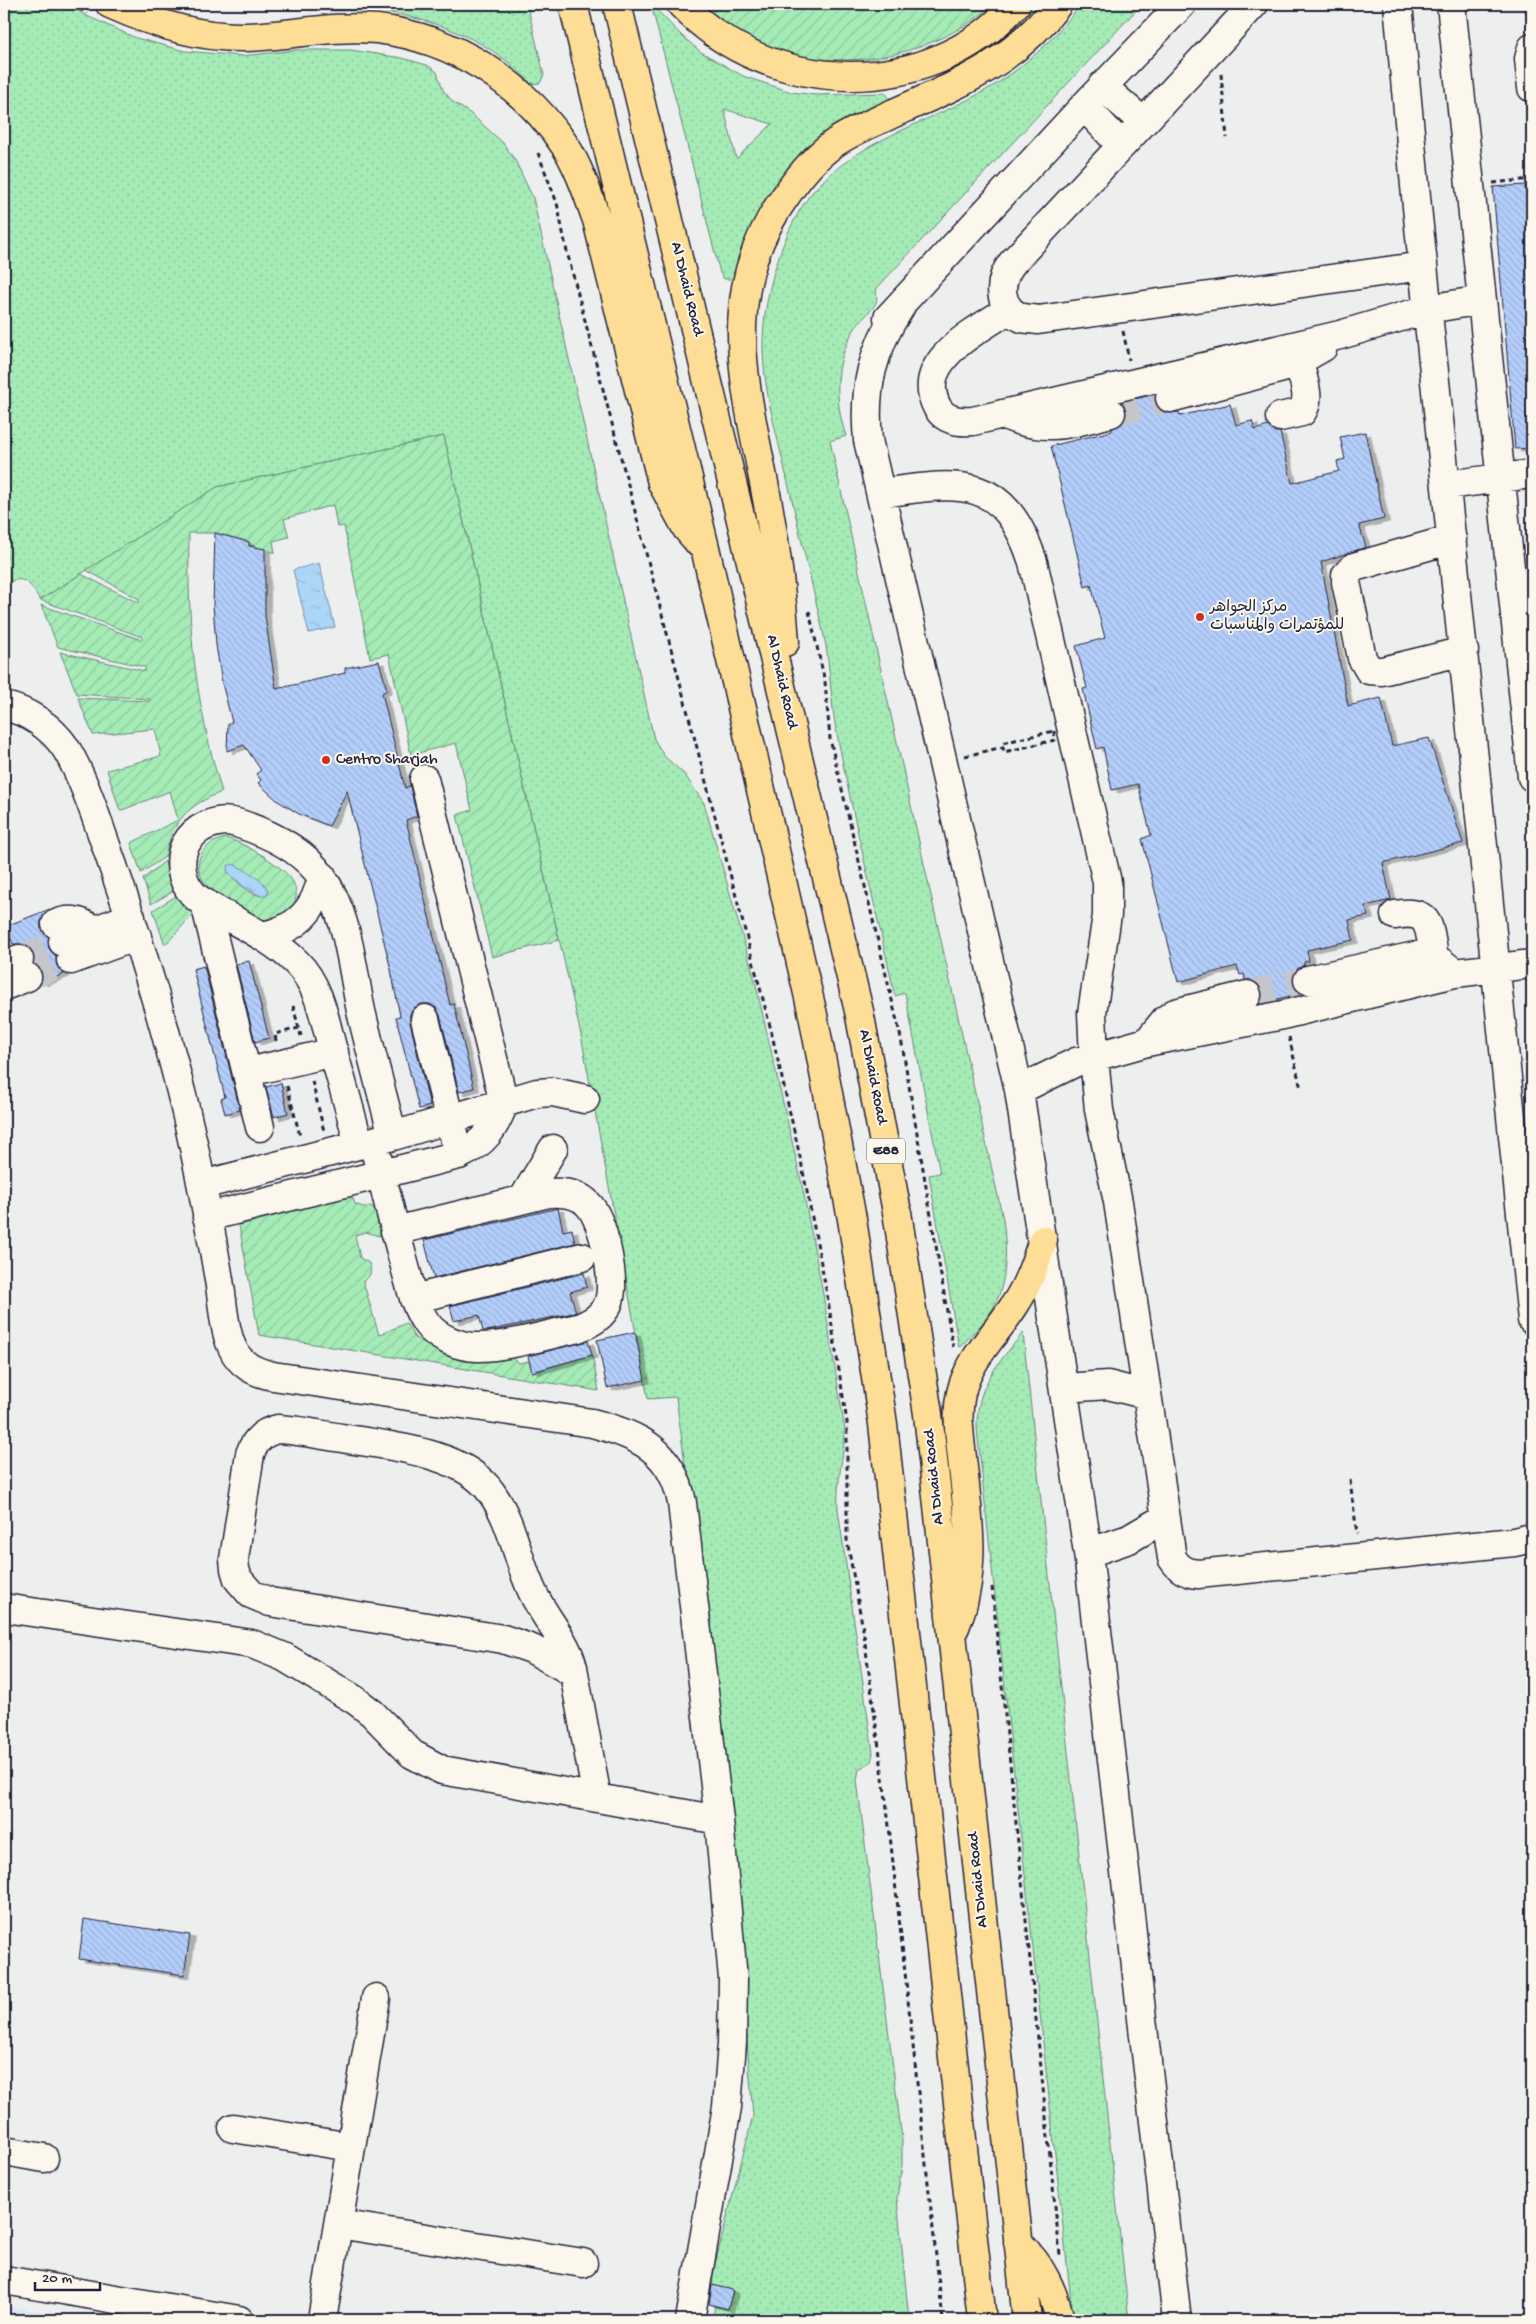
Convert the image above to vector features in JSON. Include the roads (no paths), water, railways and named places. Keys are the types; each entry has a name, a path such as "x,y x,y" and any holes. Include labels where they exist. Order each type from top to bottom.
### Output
{"highway":[{"path":"573,4 706,552 813,1015 851,1209 884,1434 982,2320"},
{"name":"Al Dhaid Road","path":"617,4 859,1011 897,1212 928,1414 1027,2320"},
{"path":"681,4 709,29 754,56 802,72 852,77 901,72 948,55 991,28 1016,4"},
{"path":"785,699 783,609 778,565 743,369 742,307 755,254 765,229 784,197 815,161 836,142 989,69 1029,37 1058,4"},
{"path":"102,10 217,36 244,37 338,28 376,29 414,36 451,49 485,67 517,90 544,117 566,149 584,183 596,220 662,483 686,529 706,552"},
{"path":"952,1635 966,1594 971,1554 959,1420 961,1393 971,1367 1032,1275 1043,1240"},
{"path":"1018,2242 1035,2259 1047,2279 1056,2301 1060,2320"}],"street":[{"path":"1177,2320 1088,1553 1043,1240 1019,1090 873,460 866,420 869,380 880,341 901,306 1102,86 1182,4"},
{"path":"1254,4 1004,273 1001,285 1002,292 1003,298 1010,309 1022,318 1038,320 1423,266"},
{"path":"1398,4 1423,266 1532,1320"},
{"path":"1451,4 1532,777"},
{"path":"1532,48 1528,59 1532,88"},
{"path":"1102,86 1143,122"},
{"path":"1084,106 1121,145"},
{"path":"1010,309 953,347 942,358 932,382 932,396 938,409 949,419 960,422 974,421 1340,334 1428,309 1482,300"},
{"path":"1170,398 1280,369 1299,362 1340,334"},
{"path":"1280,417 1302,412 1306,405 1307,397 1299,362"},
{"path":"1002,414 1032,425 1048,427 1064,425 1111,413"},
{"path":"1447,485 1532,474"},
{"path":"881,493 940,485 958,485 976,490 992,498 1006,510 1018,524 1026,540 1042,600 1107,882 1107,915 1092,1013 1099,1110 1118,1202 1172,1558 1178,1567 1188,1573 1198,1574 1514,1542 1532,1538"},
{"path":"1452,539 1354,567 1346,575 1346,582 1362,658 1368,670 1382,671 1464,651"},
{"path":"4,706 32,717 50,730 64,747 75,766 134,926 168,1043 202,1185 228,1335 239,1358 248,1368 273,1376 592,1423 632,1436 650,1446 663,1457 676,1479 682,1503 719,1820 733,1979 732,2043 727,2107 690,2320"},
{"path":"207,1217 459,1155 484,1140 492,1130 504,1103 424,779"},
{"path":"375,1141 332,1045 318,997 306,973 296,962 262,936 205,903 191,893 186,885 182,875 182,855 185,845 198,830 219,821 231,822 243,825 293,849 322,876 339,912 362,1013 375,1141 382,1175 395,1231 414,1299 428,1325 442,1337 459,1344 477,1347 495,1346 578,1328 590,1323 608,1305 611,1293 611,1280 601,1228 596,1214 588,1203 576,1196 562,1192 523,1199 395,1231"},
{"path":"262,936 278,934 303,918 316,899 322,876"},
{"path":"205,903 260,1127"},
{"path":"1395,915 1414,913 1424,918 1434,957"},
{"path":"134,926 63,942 96,930 134,926"},
{"path":"1308,980 1424,954 1434,957 1455,973"},
{"path":"1019,1090 1057,1070 1147,1042 1283,1015 1455,973 1496,970 1532,964"},
{"path":"1147,1042 1165,1020 1175,1013 1248,995"},
{"path":"425,1019 459,1155"},
{"path":"246,1066 332,1045"},
{"path":"202,1185 375,1141 537,1093 553,1092 585,1099"},
{"path":"523,1199 553,1149"},
{"path":"414,1299 582,1257"},
{"path":"1064,1388 1108,1385 1147,1395"},
{"path":"574,1673 532,1649 503,1639 270,1602 251,1594 238,1579 234,1559 250,1454 257,1440 270,1431 286,1430 410,1450 448,1462 480,1478 499,1504 508,1522 530,1588 556,1631 574,1673 597,1798"},
{"path":"1088,1553 1130,1539 1165,1518"},
{"path":"4,1608 260,1647 284,1657 355,1700 372,1713 412,1754 427,1763 459,1773 719,1820"},
{"path":"322,2320 376,1998"},
{"path":"233,2128 351,2147"},
{"path":"4,2151 44,2158"},
{"path":"338,2224 583,2263"},
{"path":"4,2280 131,2311 239,2320"}],"water":[{"path":"319,563 335,627 309,633 293,570"},
{"path":"232,864 257,878 268,890 267,894 261,896 244,887 227,871 228,866"}],"tunnel":[{"path":"1111,413 1170,398"},
{"path":"19,959 63,942"},
{"path":"27,977 71,960"},
{"path":"1247,995 1308,980"}],"place":[{"name":"مركز الجواهر للمؤتمرات والمناسبات","path":"1200,617"},
{"name":"Centro Sharjah","path":"326,760"}]}
